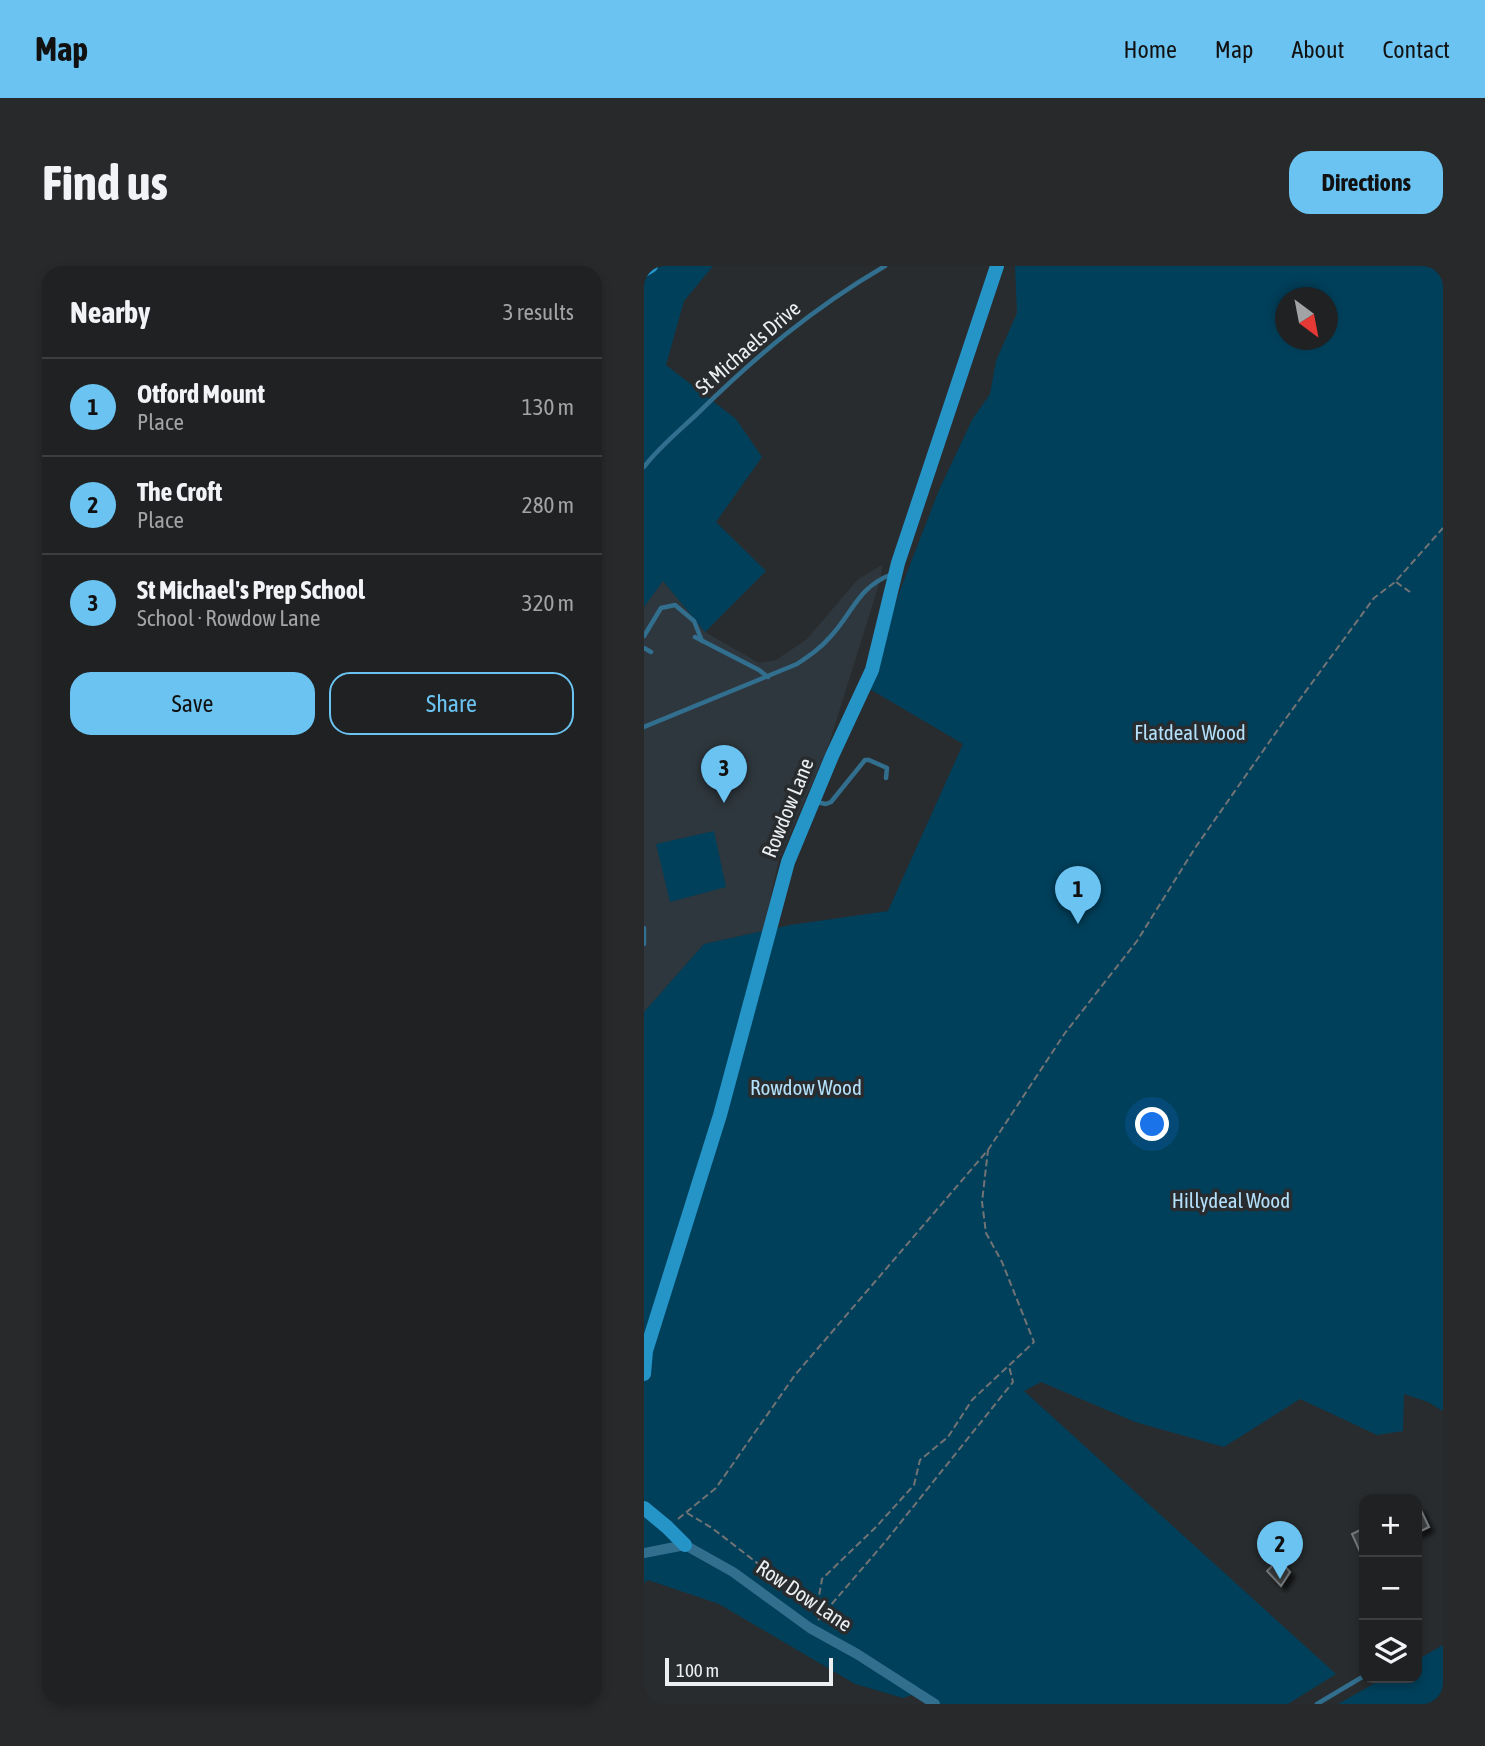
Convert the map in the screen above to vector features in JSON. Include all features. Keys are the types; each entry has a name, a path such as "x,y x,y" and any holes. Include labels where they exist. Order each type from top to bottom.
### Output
{"street":[{"path":"644,270 651,266"},
{"name":"Rowdow Lane","path":"644,1374 646,1351 720,1115 788,862 872,670 896,572 998,266"},
{"path":"644,1508 685,1545"},
{"path":"644,1553 685,1545"},
{"name":"Row Dow Lane","path":"685,1545 733,1572 810,1628 857,1654 935,1704"}],"lane":[{"name":"St Michaels Drive","path":"644,467 748,364 776,340 837,295 885,266"},
{"path":"644,727 797,664 818,650 832,635 865,589 878,579 896,572"},
{"path":"644,636 661,608 675,605 694,621 702,641"},
{"path":"695,638 769,677"},
{"path":"644,648 651,652"},
{"path":"813,801 823,804 831,802 865,760 887,768 886,778"},
{"path":"644,928 644,944"},
{"path":"1317,1704 1359,1679"}],"path":[{"path":"667,1527 716,1488 796,1375 988,1150 1065,1033 1137,941 1195,848 1284,721 1374,598 1395,582 1443,528"},
{"path":"1395,582 1410,592"},
{"path":"824,1615 818,1596 822,1579 876,1527 914,1485 920,1460 948,1437 972,1400 1034,1342 1002,1262 986,1233 982,1202 988,1150"},
{"path":"810,1628 824,1615 1013,1381 1009,1366"},
{"path":"687,1512 712,1528 824,1615"}],"shaded area":[{"path":"882,565 881,578 828,747 779,859 763,931 704,944 644,1012 644,607 663,580 705,632 759,663 776,660 807,639 858,579"}],"green space":[{"path":"655,266 713,266 684,301 666,365 736,419 762,457 716,522 766,571 705,632 663,581 644,607 644,273"},
{"path":"1015,266 1443,266 1443,1411 1428,1402 1404,1394 1403,1431 1377,1435 1300,1399 1224,1447 1135,1422 1041,1382 1024,1391 1336,1674 1288,1704 939,1704 918,1693 903,1698 855,1684 719,1604 648,1580 644,1583 644,1012 704,944 790,925 888,911 963,744 868,688 899,593 939,490 972,420 990,394 996,361 1017,313"},
{"path":"714,831 726,887 670,902 656,844"},
{"path":"1443,1645 1443,1704 1338,1704 1375,1683 1422,1683 1422,1657"}],"building":[{"path":"1422,1512 1429,1527 1422,1530"},
{"path":"1359,1530 1359,1550 1352,1534"},
{"path":"1279,1559 1290,1572 1281,1586 1267,1571"}],"place":[{"name":"St Michael's Prep School","path":"724,803"},
{"name":"Otford Mount","path":"1078,924"},
{"name":"The Croft","path":"1280,1579"}],"park label":[{"name":"Flatdeal Wood","path":"1190,733"},
{"name":"Rowdow Wood","path":"806,1088"},
{"name":"Hillydeal Wood","path":"1231,1201"}]}
